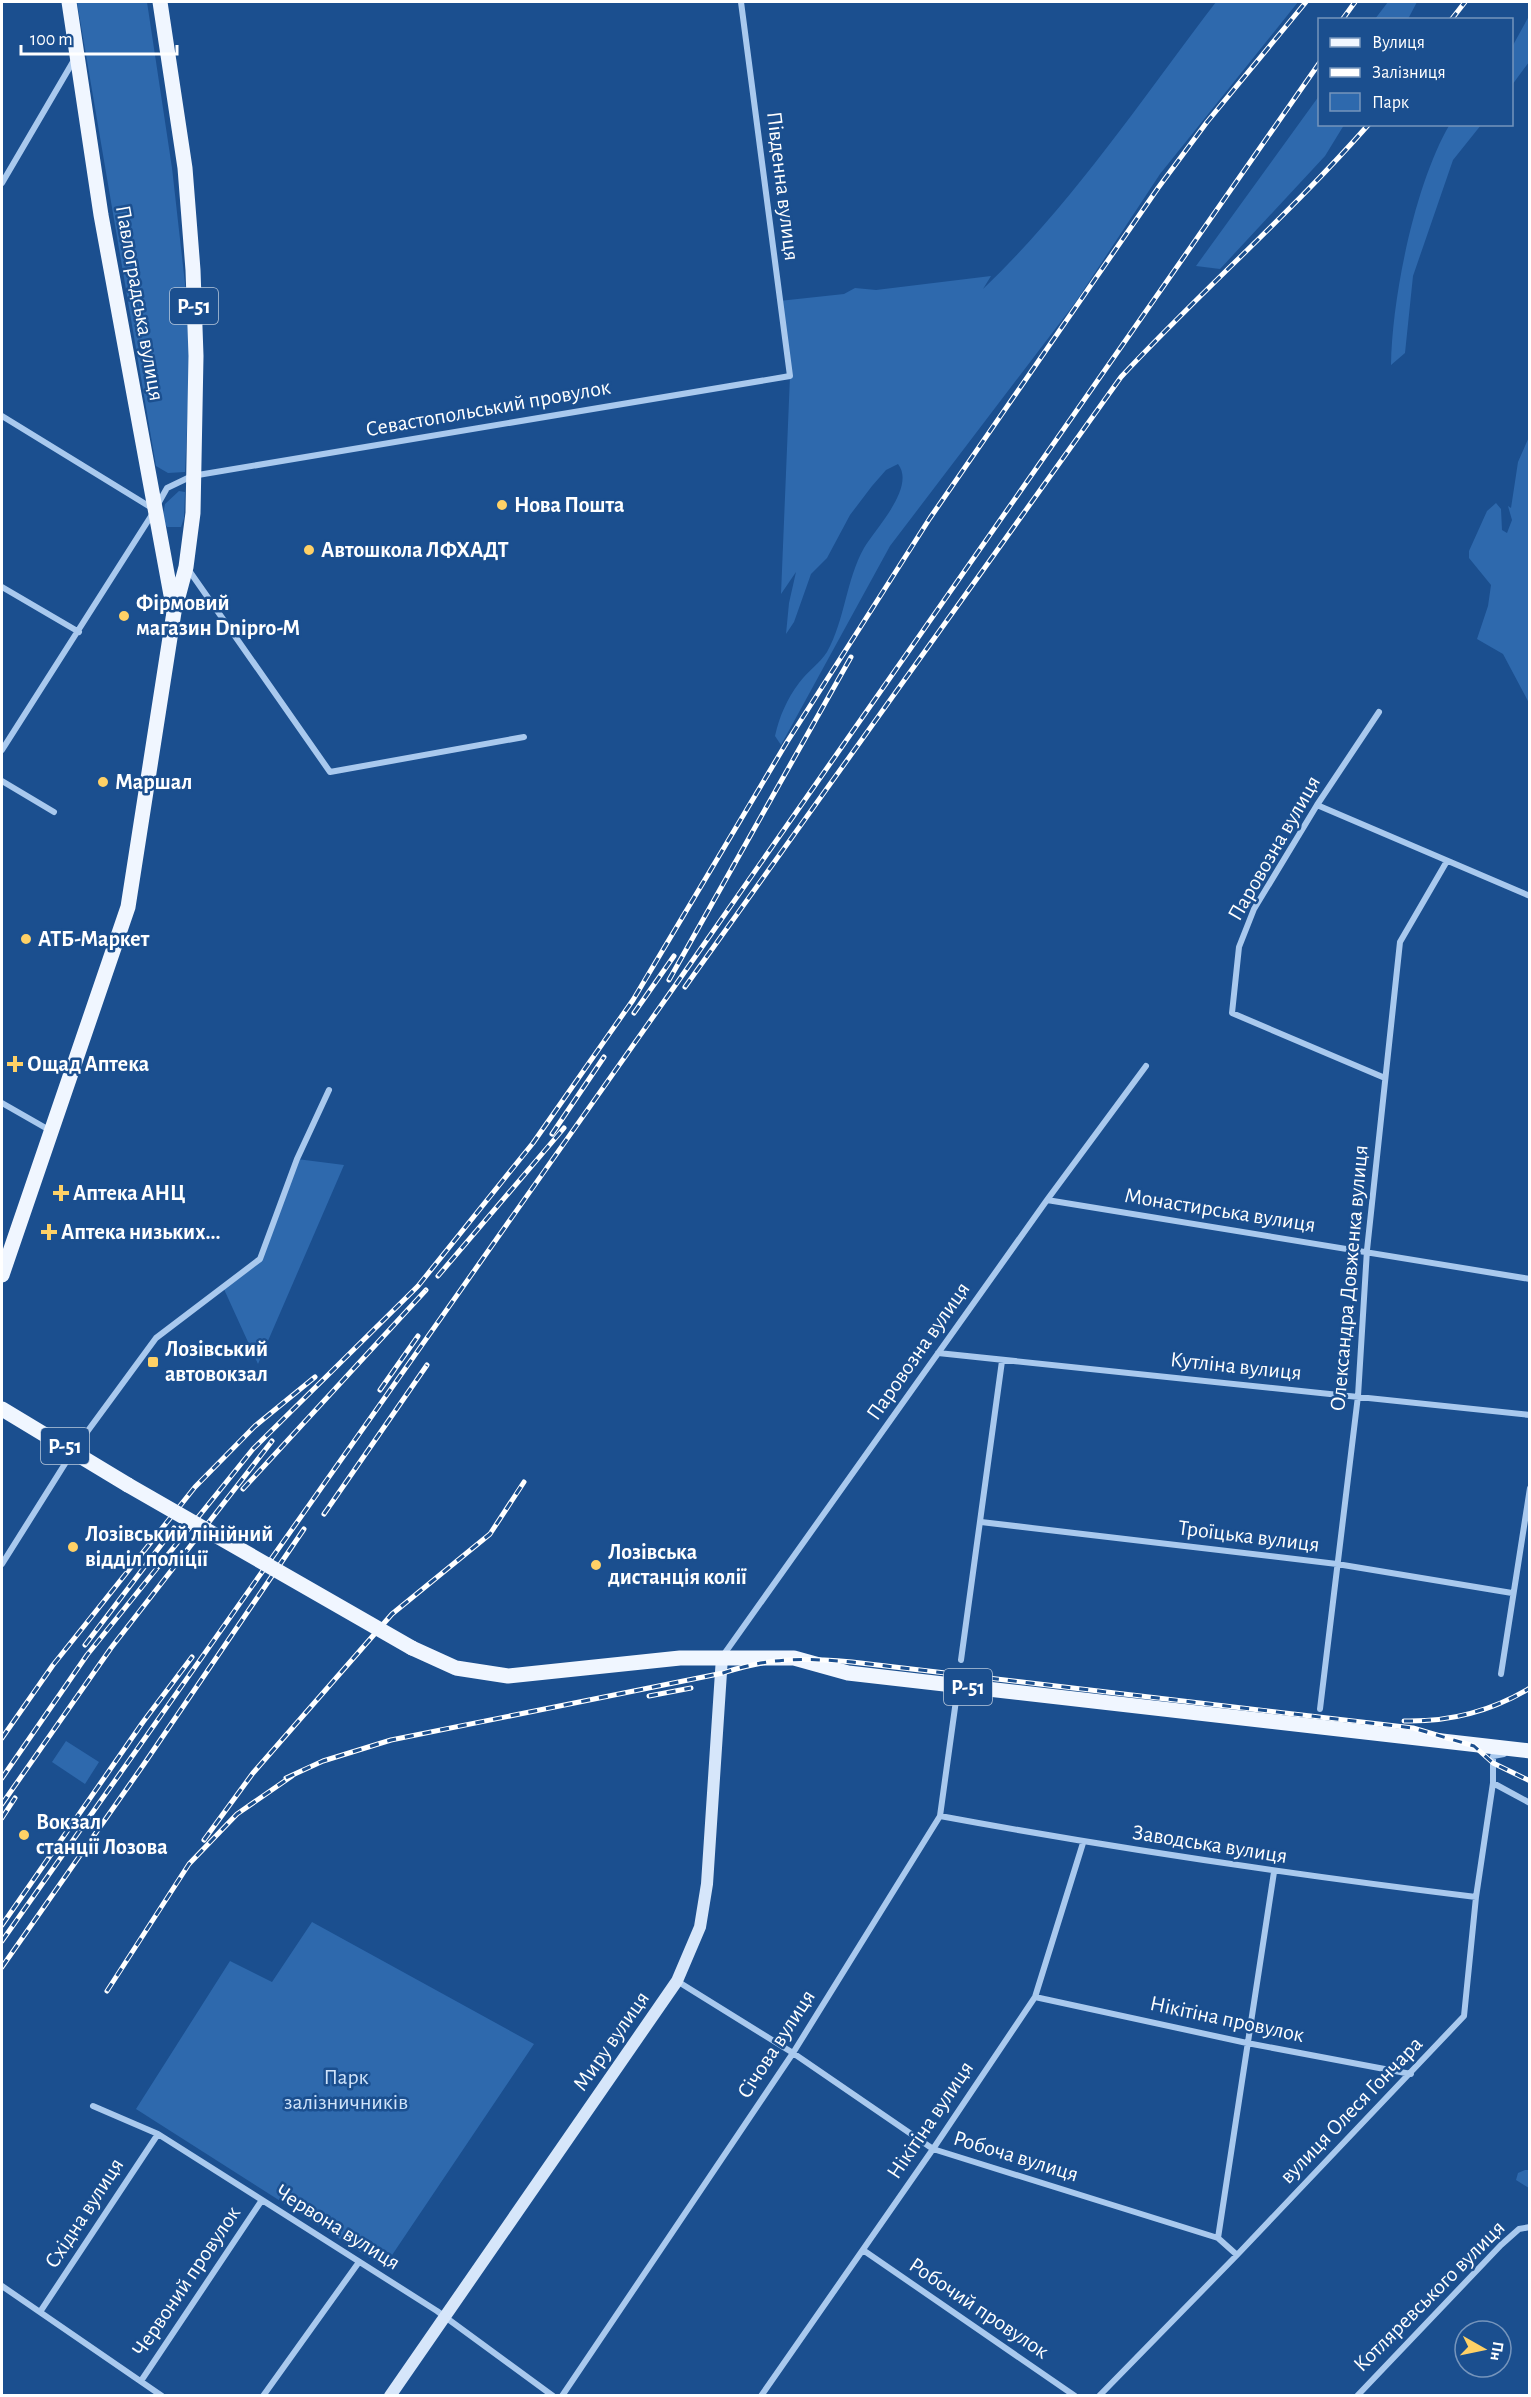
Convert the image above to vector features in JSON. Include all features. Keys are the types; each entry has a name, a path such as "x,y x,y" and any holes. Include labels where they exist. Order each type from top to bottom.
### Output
{"main road":[{"name":"Павлоградська вулиця","path":"69,2 100,215 174,612"},
{"name":"Павлоградська вулиця","path":"2,1275 128,907 174,612 186,567 193,513 196,356 193,270 185,168 160,2"},
{"name":"Р-51","path":"2,1409 128,1485 412,1648 456,1668 508,1676 680,1658 795,1658 848,1673 1530,1751"},
{"name":"Миру вулиця","path":"390,2396 677,1981 700,1927 707,1884 722,1657"}],"street":[{"name":"Південна вулиця","path":"741,2 790,376"},
{"path":"2,183 78,54"},
{"name":"Севастопольський провулок","path":"2,750 156,510 167,488 192,476 790,376"},
{"path":"2,416 156,510"},
{"path":"186,567 330,772 524,737"},
{"path":"2,587 79,632"},
{"name":"Паровозна вулиця","path":"1379,712 1317,805 1254,909 1239,947 1233,1013 1385,1078"},
{"path":"2,781 54,812"},
{"path":"1317,805 1530,896"},
{"name":"Олександра Довженка вулиця","path":"1320,1709 1358,1396 1367,1250 1401,942 1447,861"},
{"name":"Паровозна вулиця","path":"722,1657 1047,1200 1146,1066"},
{"path":"2,1564 73,1451 156,1338 260,1259 297,1159 329,1090"},
{"path":"2,1103 52,1131"},
{"name":"Монастирська вулиця","path":"1047,1200 1367,1250 1530,1279"},
{"name":"Кутліна вулиця","path":"938,1353 1530,1415"},
{"path":"961,1660 1002,1360"},
{"path":"1501,1674 1530,1488"},
{"name":"Троїцька вулиця","path":"981,1522 1337,1564 1512,1593"},
{"name":"Січова вулиця","path":"562,2396 793,2053 940,1816 958,1686"},
{"name":"вулиця Олеся Гончара","path":"1099,2396 1238,2255 1464,2016 1476,1897 1493,1783 1493,1756 1504,1754"},
{"path":"1493,1783 1530,1803"},
{"name":"Заводська вулиця","path":"940,1816 1083,1842 1274,1872 1476,1897"},
{"name":"Нікітіна вулиця","path":"761,2396 933,2149 1035,1997 1083,1842"},
{"path":"1218,2238 1274,1872"},
{"name":"Робоча вулиця","path":"677,1981 793,2053 933,2149 1218,2238 1238,2255"},
{"name":"Нікітіна провулок","path":"1035,1997 1247,2043 1411,2074"},
{"name":"Червона вулиця","path":"93,2106 158,2134 444,2316 553,2396"},
{"name":"Східна вулиця","path":"40,2312 158,2134"},
{"name":"Червоний провулок","path":"141,2381 262,2200"},
{"name":"Котляревського вулиця","path":"1357,2396 1501,2245 1519,2229 1530,2227"},
{"name":"Робочий провулок","path":"863,2250 1075,2396"},
{"path":"263,2396 358,2262"},
{"path":"2,2286 162,2396"}],"green space":[{"path":"77,2 147,2 172,168 191,337 185,472 168,473 156,466"},
{"path":"1216,2 1298,2 1160,174 1075,303 890,546 781,745 775,736 784,708 799,683 827,652 838,627 858,560 892,507 902,484 902,473 898,464 886,470 850,515 827,558 811,574 794,622 786,634 789,603 796,572 781,594 790,376 779,301 844,294 855,288 876,290 991,276 983,289 1047,222 1105,150"},
{"path":"1388,2 1417,2 1409,18 1376,18"},
{"path":"1529,16 1529,62 1513,84 1513,45"},
{"path":"1318,97 1318,126 1343,126 1325,156 1220,269 1196,266"},
{"path":"1449,126 1480,126 1453,160 1413,276 1405,353 1391,365 1396,307 1408,241 1416,208 1437,149"},
{"path":"1529,437 1529,703 1503,654 1477,639 1488,606 1491,585 1469,558 1469,551 1487,511 1496,503 1501,509 1502,530 1507,533 1512,520 1508,506 1511,508 1518,462"},
{"path":"179,491 185,492 184,518 181,527 167,527 162,519 165,504"},
{"path":"297,1159 344,1165 258,1364 223,1287 260,1259"},
{"path":"66,1741 99,1762 85,1784 52,1762"},
{"name":"Парк залізничників","path":"312,1922 534,2044 384,2267 136,2109 230,1961 272,1982"},
{"path":"1529,2170 1529,2188 1516,2180 1518,2173"}],"railway":[{"path":"2,1778 87,1655 253,1449 418,1286 533,1143 633,1000 787,742 930,518 1158,188 1207,122 1306,2"},
{"path":"1343,18 1355,2"},
{"path":"1453,18 1465,2"},
{"path":"2,1941 672,990 1318,65"},
{"path":"685,987 1121,377 1309,189 1367,126"},
{"path":"669,980 851,657"},
{"path":"634,1013 674,956"},
{"path":"552,1134 604,1057"},
{"path":"438,1276 564,1128"},
{"path":"243,1489 426,1290"},
{"path":"380,1390 418,1336"},
{"path":"324,1514 427,1365"},
{"path":"2,1738 53,1665 195,1487 255,1426 315,1377"},
{"path":"2,1804 111,1648 272,1441"},
{"path":"204,1840 253,1773 392,1614 490,1534 524,1482"},
{"path":"85,1645 174,1528"},
{"path":"2,1967 304,1529"},
{"path":"2,1925 143,1722 192,1657"},
{"path":"286,1778 323,1761 391,1740 723,1673 772,1661 818,1660 852,1662 1413,1728 1474,1746 1493,1763 1530,1781"},
{"path":"649,1696 691,1688"},
{"path":"1404,1721 1437,1720 1469,1714 1500,1703 1530,1688"},
{"path":"107,1991 189,1864 237,1814 292,1776"},
{"path":"2,1818 15,1798"}],"place":[{"name":"Нова Пошта","path":"502,505"},
{"name":"Автошкола ЛФХАДТ","path":"309,550"},
{"name":"Фірмовий магазин Dnipro-M","path":"124,616"},
{"name":"Маршал","path":"103,782"},
{"name":"АТБ-Маркет","path":"26,939"},
{"name":"Ощад Аптека","path":"15,1064"},
{"name":"Аптека АНЦ","path":"61,1193"},
{"name":"Аптека низьких...","path":"49,1232"},
{"name":"Лозівський автовокзал","path":"153,1362"},
{"name":"Лозівський лінійний відділ поліції","path":"73,1547"},
{"name":"Лозівська дистанція колії","path":"596,1565"},
{"name":"Вокзал станції Лозова","path":"24,1835"}]}
